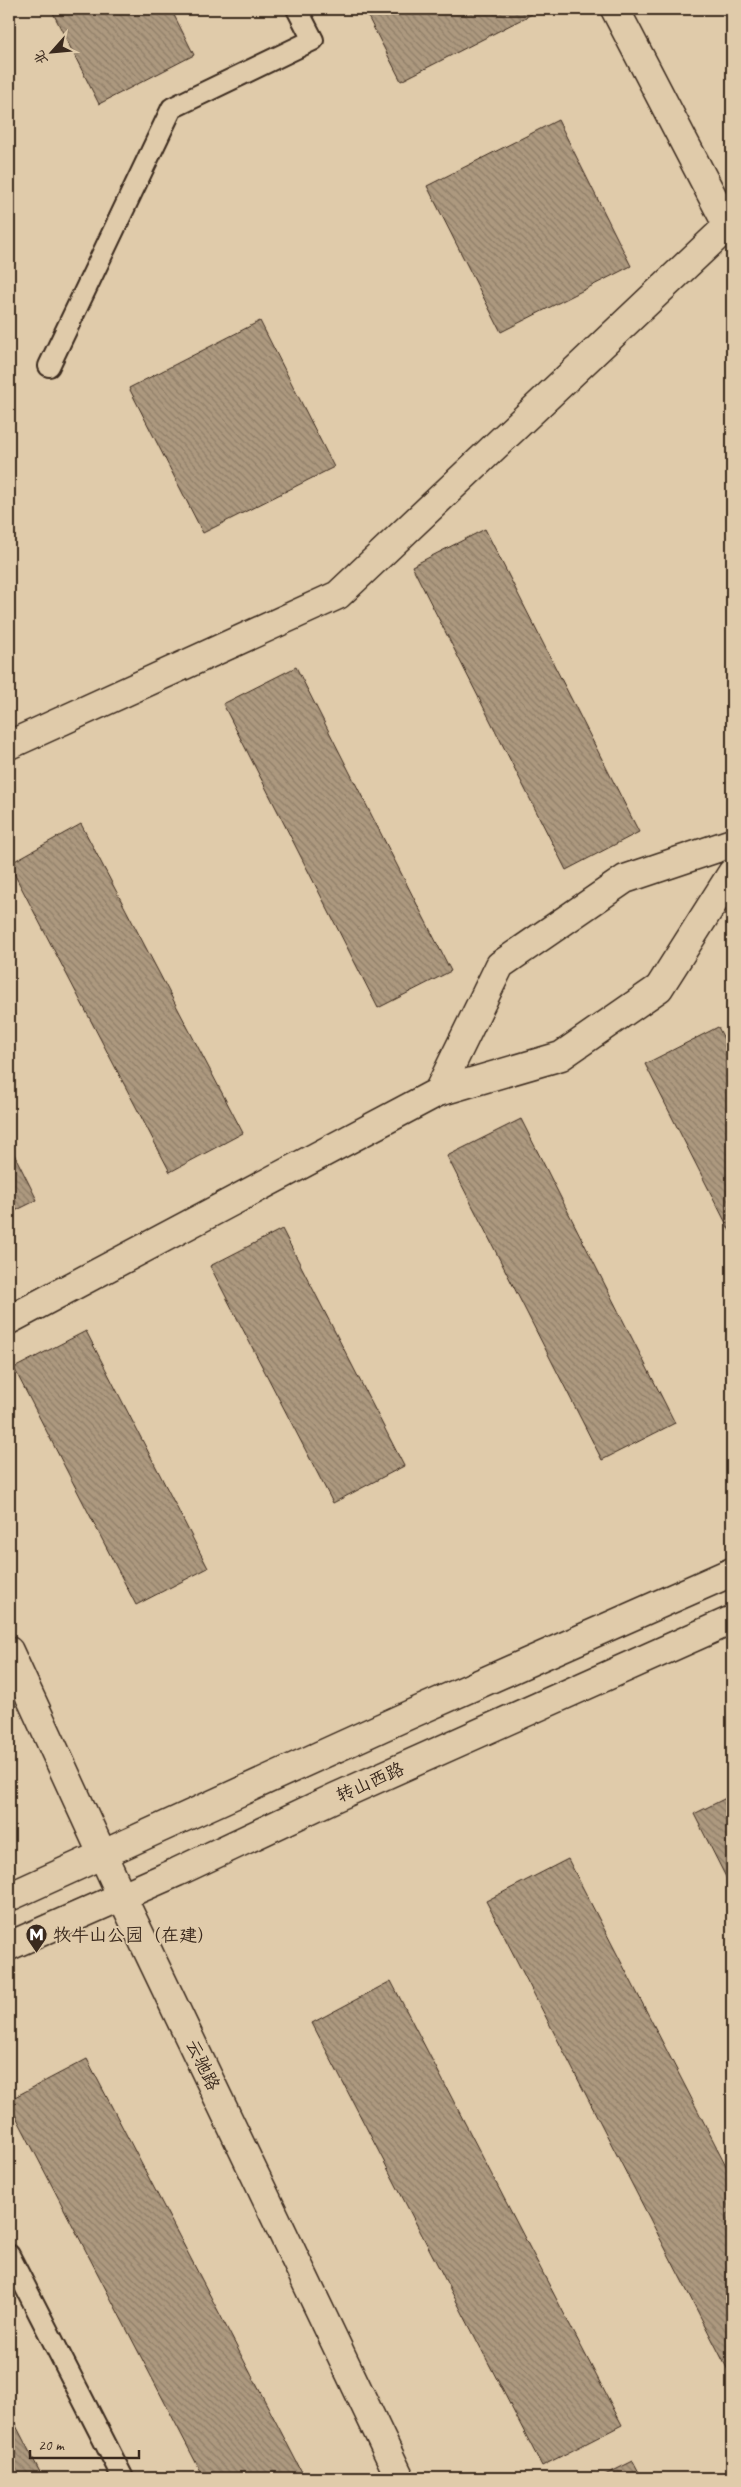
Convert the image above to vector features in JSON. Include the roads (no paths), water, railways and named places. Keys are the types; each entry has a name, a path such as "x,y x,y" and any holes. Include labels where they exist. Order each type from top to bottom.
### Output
{"street":[{"path":"9,745 338,595 731,227 615,9"},
{"path":"438,1092 500,965 626,880 732,843"},
{"path":"9,1320 438,1092 561,1056 659,988 732,873"},
{"path":"9,1897 411,1714 732,1572"},
{"name":"转山西路","path":"9,1946 122,1897 336,1796 732,1620"},
{"name":"云驰路","path":"9,1651 122,1897 400,2478"}],"lane":[{"path":"49,366 172,108 313,40 297,9"},
{"path":"9,2255 123,2478"}],"place":[{"name":"牧牛山公园（在建）","path":"37,1954"}]}
